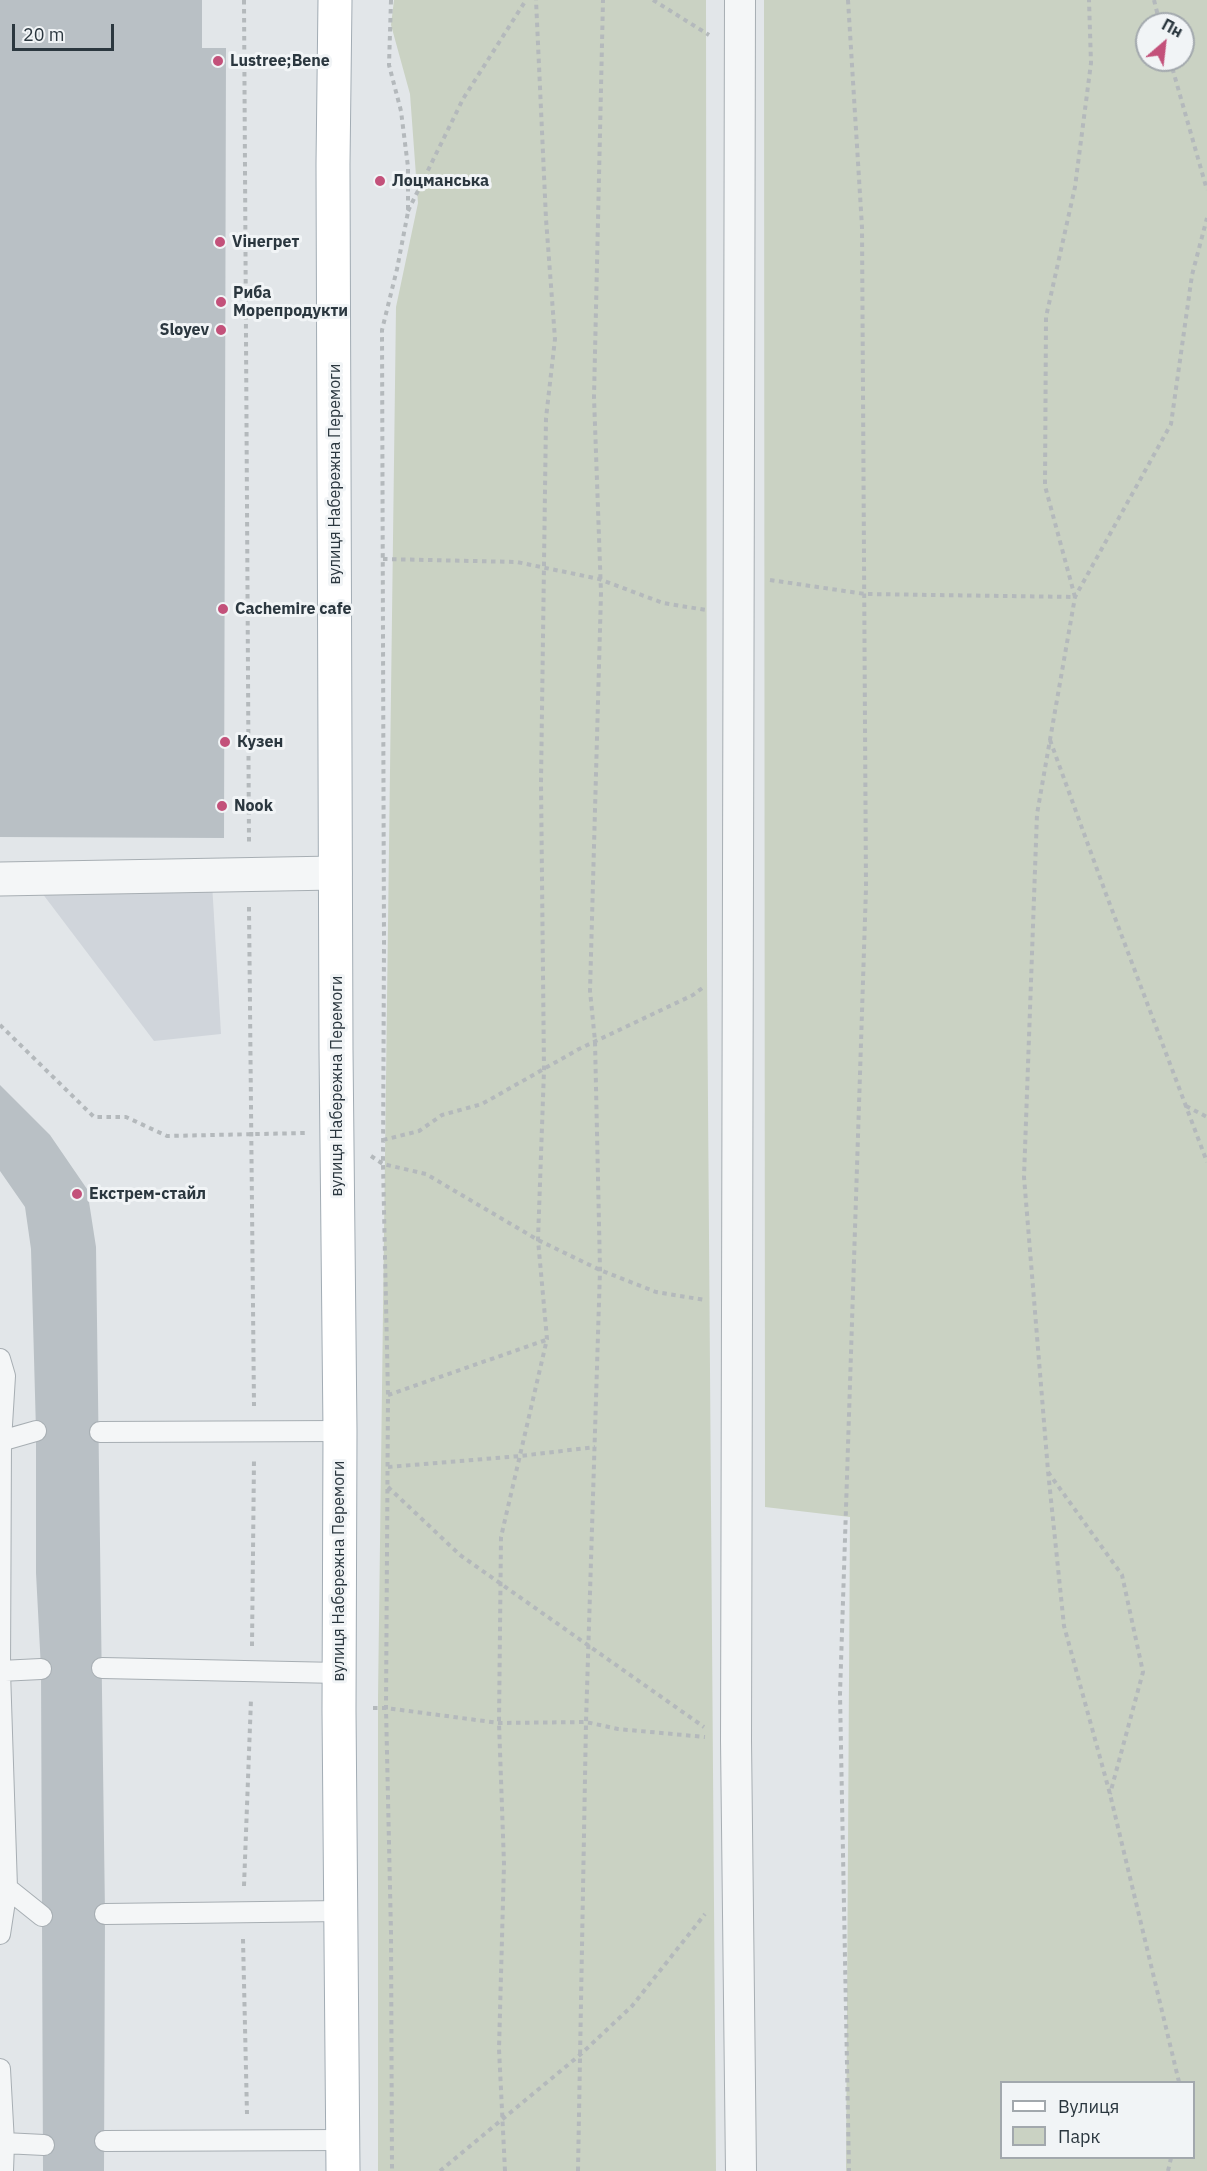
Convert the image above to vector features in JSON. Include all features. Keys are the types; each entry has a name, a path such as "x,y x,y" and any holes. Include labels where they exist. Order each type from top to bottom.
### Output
{"main road":[{"name":"вулиця Набережна Перемоги","path":"334,0 335,873 340,1431 342,2156"}],"street":[{"path":"740,0 737,1306 728,1739 736,1885 741,2171"},
{"path":"0,879 335,873"}],"lane":[{"path":"0,1359 5,1376 1,1441 0,1671 4,1886 0,1934"},
{"path":"1,1441 36,1431"},
{"path":"100,1432 340,1431"},
{"path":"102,1668 339,1673"},
{"path":"0,1671 40,1669"},
{"path":"4,1886 42,1916"},
{"path":"105,1914 341,1911"},
{"path":"0,2069 4,2143 3,2171"},
{"path":"105,2141 342,2156"},
{"path":"4,2143 44,2145"}],"path":[{"path":"244,0 251,1134"},
{"path":"391,0 388,65 401,111 408,167 408,212 382,330 383,1164 388,1395 386,1708 391,1933 392,2171"},
{"path":"408,212 463,99 526,0"},
{"path":"505,2171 500,2049 504,1864 499,1723 501,1538 547,1340 538,1240 544,1070 540,783 546,418 555,339 546,219 536,0"},
{"path":"578,2171 586,1722 600,1270 595,1041 590,991 601,593 594,398 603,0"},
{"path":"653,0 741,55"},
{"path":"848,0 862,227 866,888 840,1694 849,2171"},
{"path":"1075,597 1045,486 1046,317 1075,187 1091,63 1089,0"},
{"path":"1173,72 1207,190"},
{"path":"1179,2081 1110,1794 1064,1626 1048,1471 1024,1177 1037,814 1075,597 1171,424 1192,275 1207,218"},
{"path":"383,559 517,562 599,579 663,603 738,615"},
{"path":"738,576 865,594 1075,597"},
{"path":"1050,739 1207,1162"},
{"path":"383,1140 419,1131 442,1115 482,1104 595,1041 693,995 738,962"},
{"path":"0,1024 94,1118 126,1117 167,1136 337,1132 383,1164 426,1174 538,1240 600,1270 656,1292 737,1306"},
{"path":"1186,1105 1207,1117"},
{"path":"388,1395 547,1340"},
{"path":"388,1467 595,1447"},
{"path":"1048,1471 1122,1575 1143,1672 1110,1794"},
{"path":"388,1487 460,1555 588,1646 728,1739"},
{"path":"339,1710 386,1708 499,1723 586,1722 618,1729 728,1739"},
{"path":"440,2171 581,2054 632,2006 699,1920 736,1885"}],"shaded area":[{"path":"212,883 221,1034 154,1041 39,889"}],"green space":[{"path":"394,0 706,0 707,970 716,2171 378,2171 378,1697 396,307 418,203 410,94 391,25"},
{"path":"764,0 1207,0 1207,2171 846,2171 850,1517 765,1507"}],"building":[{"path":"0,0 202,0 202,48 226,48 224,838 0,837"},
{"path":"0,1085 50,1135 87,1189 96,1247 105,1914 104,2171 43,2171 41,1669 36,1573 36,1431 31,1249 25,1207 0,1171"}],"place":[{"name":"Lustree;Bene","path":"218,61"},
{"name":"Лоцманська","path":"380,181"},
{"name":"Vінегрет","path":"220,242"},
{"name":"Риба Морепродукти","path":"221,302"},
{"name":"Sloyev","path":"221,330"},
{"name":"Cachemire cafe","path":"223,609"},
{"name":"Кузен","path":"225,742"},
{"name":"Nook","path":"222,806"},
{"name":"Екстрем-стайл","path":"77,1194"}]}
